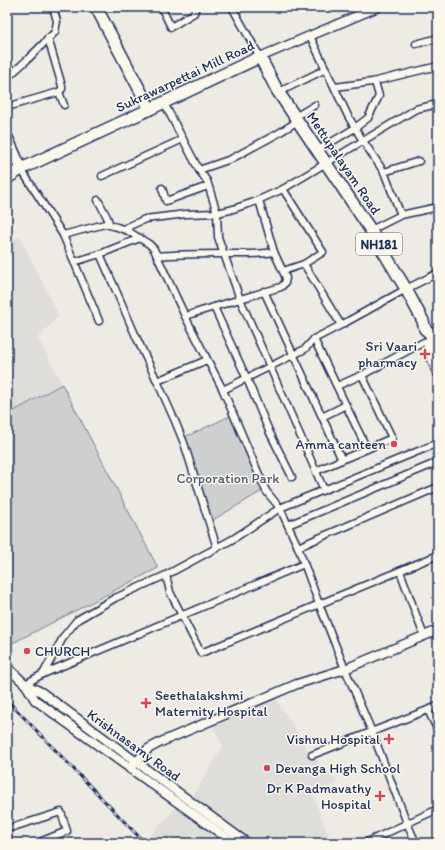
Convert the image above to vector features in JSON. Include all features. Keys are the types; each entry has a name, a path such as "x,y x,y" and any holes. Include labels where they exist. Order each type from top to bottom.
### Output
{"highway":[{"path":"96,7 150,109"},
{"name":"Sukrawarpettai Mill Road","path":"7,178 21,169 260,57"},
{"name":"Mettupalayam Road","path":"260,57 279,92 371,230 406,289 430,334 430,340 438,371"},
{"path":"7,138 21,169"},
{"name":"Mettupalayam Road","path":"430,340 438,354"}],"main road":[{"name":"Sukrawarpettai Mill Road","path":"260,57 378,7"},
{"path":"130,769 148,749 160,742 297,684 345,669 438,630"},
{"name":"Krishnasamy Road","path":"7,668 25,684 41,692 247,843"},
{"path":"25,684 35,700 234,843"}],"street":[{"path":"7,78 55,32 57,21 54,7"},
{"path":"161,7 171,27 194,13 196,7"},
{"path":"232,7 260,57"},
{"path":"310,36 348,116 362,141 384,172 401,215"},
{"path":"7,107 59,92 62,89 48,38"},
{"path":"416,44 438,38"},
{"path":"335,87 375,82 438,66"},
{"path":"279,92 326,69"},
{"path":"318,150 355,128 368,118 379,96 375,82"},
{"path":"59,92 64,105"},
{"path":"164,103 199,170 207,181 217,213 218,237 240,299 324,490"},
{"path":"123,229 144,219 186,214 217,213 259,200 283,189 416,109 438,104"},
{"path":"199,170 231,159 277,134 315,105"},
{"path":"102,176 183,139"},
{"path":"384,172 419,161"},
{"path":"21,169 63,235 99,321"},
{"path":"162,188 166,201 208,186"},
{"path":"283,189 323,252 304,264 283,271"},
{"path":"98,200 110,226"},
{"path":"185,316 281,287 285,283 286,278 274,252 259,200"},
{"path":"371,230 401,215 438,207"},
{"path":"63,235 105,224 116,226 128,231 149,244 154,249 185,316 223,390 266,490 280,508 298,547 319,604 416,843"},
{"path":"74,262 100,254 140,238"},
{"path":"156,256 178,254 251,254 274,252"},
{"path":"100,254 184,443 217,548"},
{"path":"304,264 341,325"},
{"path":"223,390 293,356 305,349 314,339 438,273"},
{"path":"264,291 342,460"},
{"path":"214,307 269,431 292,478"},
{"path":"314,339 367,449"},
{"path":"337,386 362,375 430,340"},
{"path":"157,381 207,360"},
{"path":"316,470 392,438 362,375"},
{"path":"322,417 346,405"},
{"path":"43,674 64,636 77,620 115,598 166,575 217,548 280,508 438,443"},
{"path":"288,525 438,462"},
{"path":"298,547 438,487"},
{"path":"166,575 170,592 202,653 438,555"},
{"path":"25,684 43,674 304,564"},
{"path":"400,571 424,636"},
{"path":"312,755 438,706"},
{"path":"428,710 438,731"},
{"path":"365,843 438,809"},
{"path":"7,829 61,812 67,831 42,841 42,843"}],"shaded area":[{"path":"20,237 59,316 38,338 158,568 7,646 7,242"},
{"name":"Devanga High School","path":"275,697 308,750 337,782 313,795 331,843 255,843 192,798 223,746 213,725"},
{"path":"177,806 229,843 153,843 148,838"}],"green space":[{"path":"62,384 158,568 7,646 7,415"},
{"name":"Corporation Park","path":"230,416 264,490 211,521 185,437"}],"railway":[{"path":"7,700 145,843"}],"place":[{"name":"Sri Vaari pharmacy","path":"425,354"},
{"name":"Amma canteen","path":"394,444"},
{"name":"CHURCH","path":"27,651"},
{"name":"Seethalakshmi Maternity Hospital","path":"146,703"},
{"name":"Vishnu Hospital","path":"389,739"},
{"name":"Devanga High School","path":"267,768"},
{"name":"Dr K Padmavathy Hospital","path":"380,796"}]}
